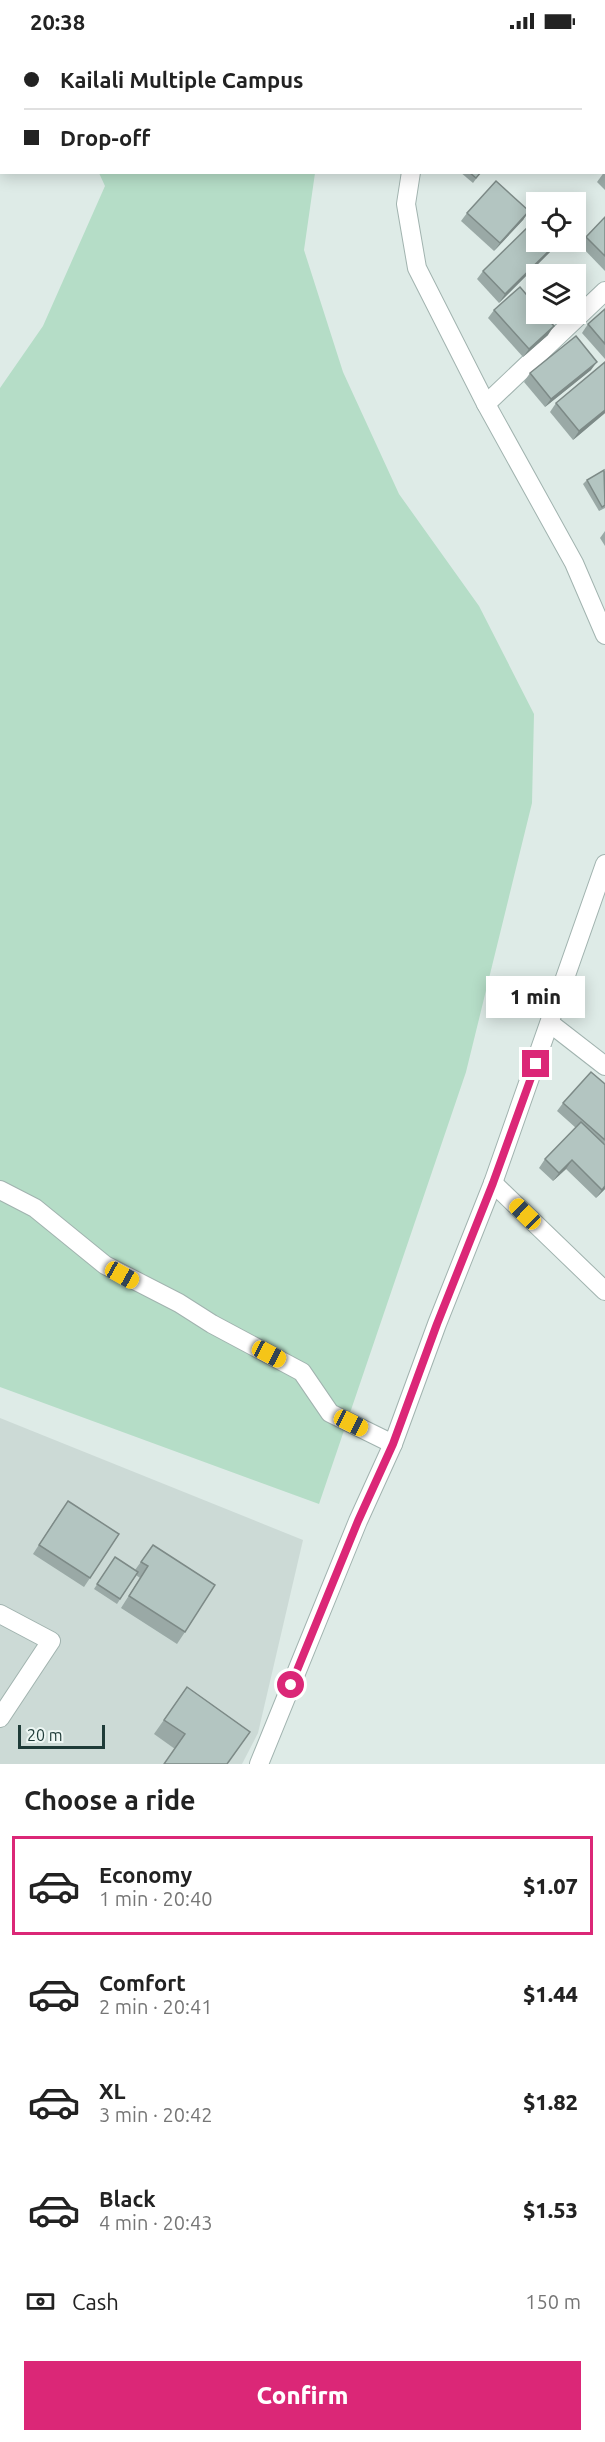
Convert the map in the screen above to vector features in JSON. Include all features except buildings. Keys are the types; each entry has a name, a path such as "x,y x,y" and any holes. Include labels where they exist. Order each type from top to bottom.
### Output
{"street":[{"path":"411,174 406,204 417,268 486,404 574,563 605,635"},
{"path":"486,404 605,291"},
{"path":"259,1764 358,1521 393,1444 437,1324 493,1183 605,864"},
{"path":"551,1023 605,1066"},
{"path":"493,1183 605,1291"},
{"path":"0,1190 35,1208 105,1265 179,1303 212,1324 302,1372 330,1413 393,1444"},
{"path":"0,1614 51,1641 0,1718"}],"shaded area":[{"path":"0,1418 303,1540 258,1733 242,1764 0,1764"}],"green space":[{"path":"99,174 315,174 304,250 343,372 399,494 479,606 534,714 532,803 466,1072 319,1504 0,1387 0,388 43,326 105,186"}],"route":[{"path":"291,1685 358,1521 393,1444 536,1064"}]}
